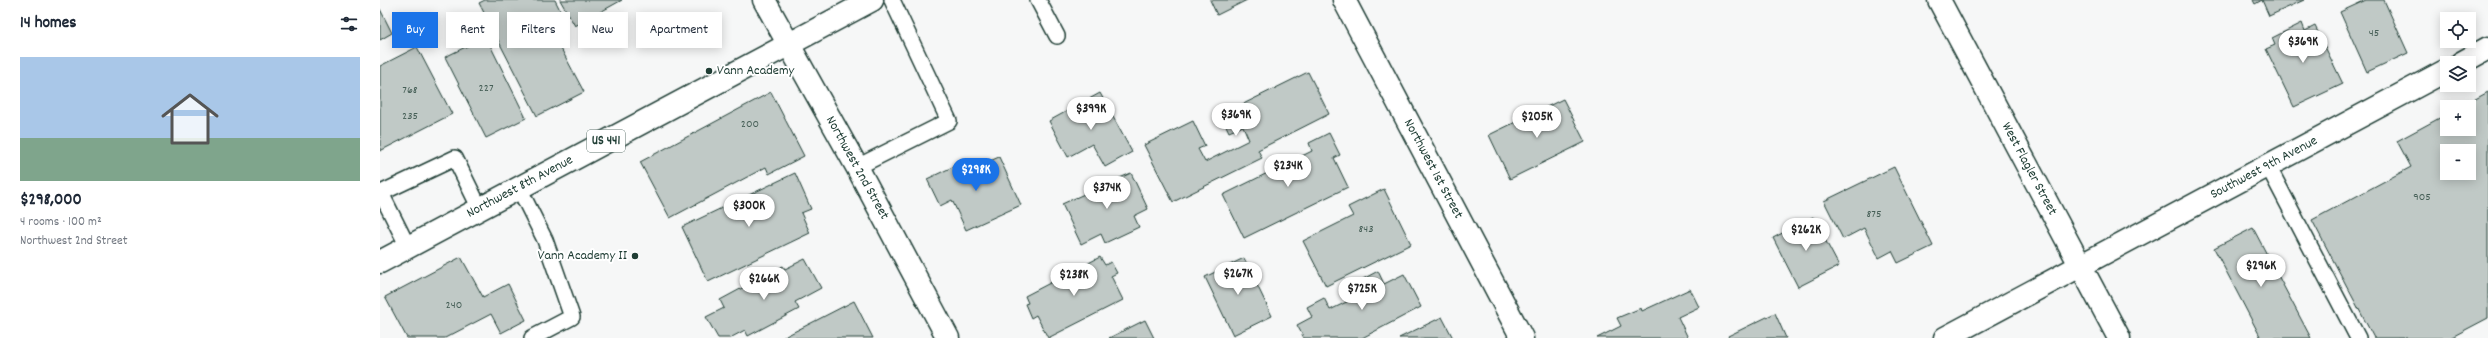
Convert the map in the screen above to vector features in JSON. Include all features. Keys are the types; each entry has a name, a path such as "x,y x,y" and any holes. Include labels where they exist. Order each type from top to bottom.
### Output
{"street":[{"name":"Northwest 2nd Street","path":"764,0 787,44 857,167 948,338"},
{"name":"Northwest 8th Avenue","path":"380,262 872,0"},
{"name":"Northwest 1st Street","path":"1344,0 1522,338"},
{"name":"West Flagler Street","path":"1939,0 2119,338"},
{"path":"2474,56 2488,48"},
{"name":"Southwest 9th Avenue","path":"1945,338 2440,74"}],"lane":[{"path":"857,167 949,121 892,0"},
{"path":"1038,0 1057,36"},
{"path":"408,247 381,193 454,158 480,209"},
{"path":"2268,166 2358,338"},
{"path":"519,188 545,240 572,317 532,338"}],"building":[{"path":"485,0 555,0 561,12 507,12 507,48 561,48 584,92 537,116 499,42 499,12 484,12 479,3"},
{"path":"560,0 622,0 600,12 578,12 578,24 575,26 570,17 570,12 567,12"},
{"path":"1210,0 1247,0 1217,15"},
{"path":"2253,0 2262,0 2255,4"},
{"path":"2262,0 2304,0 2269,16"},
{"path":"2366,0 2384,0 2408,53 2367,72 2340,12"},
{"path":"380,9 392,33 380,40"},
{"path":"2302,23 2305,31 2315,26 2343,84 2294,107 2266,49 2275,45 2272,38"},
{"path":"418,48 452,114 380,151 380,66"},
{"path":"463,48 491,48 526,118 486,138 445,57"},
{"path":"1308,72 1329,114 1258,150 1262,158 1173,202 1144,145 1193,121 1205,146 1198,149 1205,162 1249,140 1243,126 1229,132 1221,115"},
{"path":"771,92 804,156 769,174 766,167 670,218 640,162"},
{"path":"2488,92 2488,318 2450,338 2374,338 2312,220 2411,167 2397,141 2440,118 2440,136 2476,136 2476,100 2474,100"},
{"path":"1100,93 1132,152 1105,167 1092,144 1068,157 1049,121"},
{"path":"1563,99 1585,142 1510,179 1489,135"},
{"path":"1329,133 1340,155 1334,158 1348,187 1244,238 1223,195 1312,151 1309,143"},
{"path":"999,157 1021,205 966,230 952,200 940,206 927,179 961,163 965,172"},
{"path":"1894,167 1933,246 1898,263 1892,251 1879,258 1864,228 1843,239 1824,201"},
{"path":"795,173 811,209 801,213 810,233 708,282 682,227"},
{"path":"1131,173 1148,209 1134,216 1139,227 1105,243 1101,234 1081,244 1062,204"},
{"path":"1384,189 1411,244 1326,286 1303,241 1353,216 1348,207"},
{"path":"1813,217 1839,266 1798,287 1773,238"},
{"path":"2253,228 2311,338 2261,338 2214,248"},
{"path":"461,257 483,297 508,284 526,320 501,333 491,314 445,338 407,338 385,297"},
{"path":"1100,257 1105,265 1111,262 1117,273 1111,276 1123,300 1048,338 1036,315 1031,318 1025,304 1028,303 1025,296"},
{"path":"1244,258 1272,316 1233,335 1205,277"},
{"path":"805,259 821,288 795,302 799,309 748,336 745,330 730,338 718,338 706,317 724,308 720,300 783,266 785,269"},
{"path":"1378,271 1384,284 1404,274 1421,307 1362,338 1304,338 1297,325 1312,317 1307,307 1324,298 1330,310 1369,291 1363,279"},
{"path":"1690,289 1699,307 1678,317 1688,338 1597,338 1621,326 1617,318 1641,308 1642,311"},
{"path":"854,301 873,338 782,338"},
{"path":"1775,313 1786,338 1729,338 1728,336"},
{"path":"1442,317 1453,338 1399,338"},
{"path":"1145,320 1154,338 1109,338"}],"place":[{"name":"Vann Academy","path":"709,71"},
{"name":"Vann Academy II","path":"635,256"}]}
